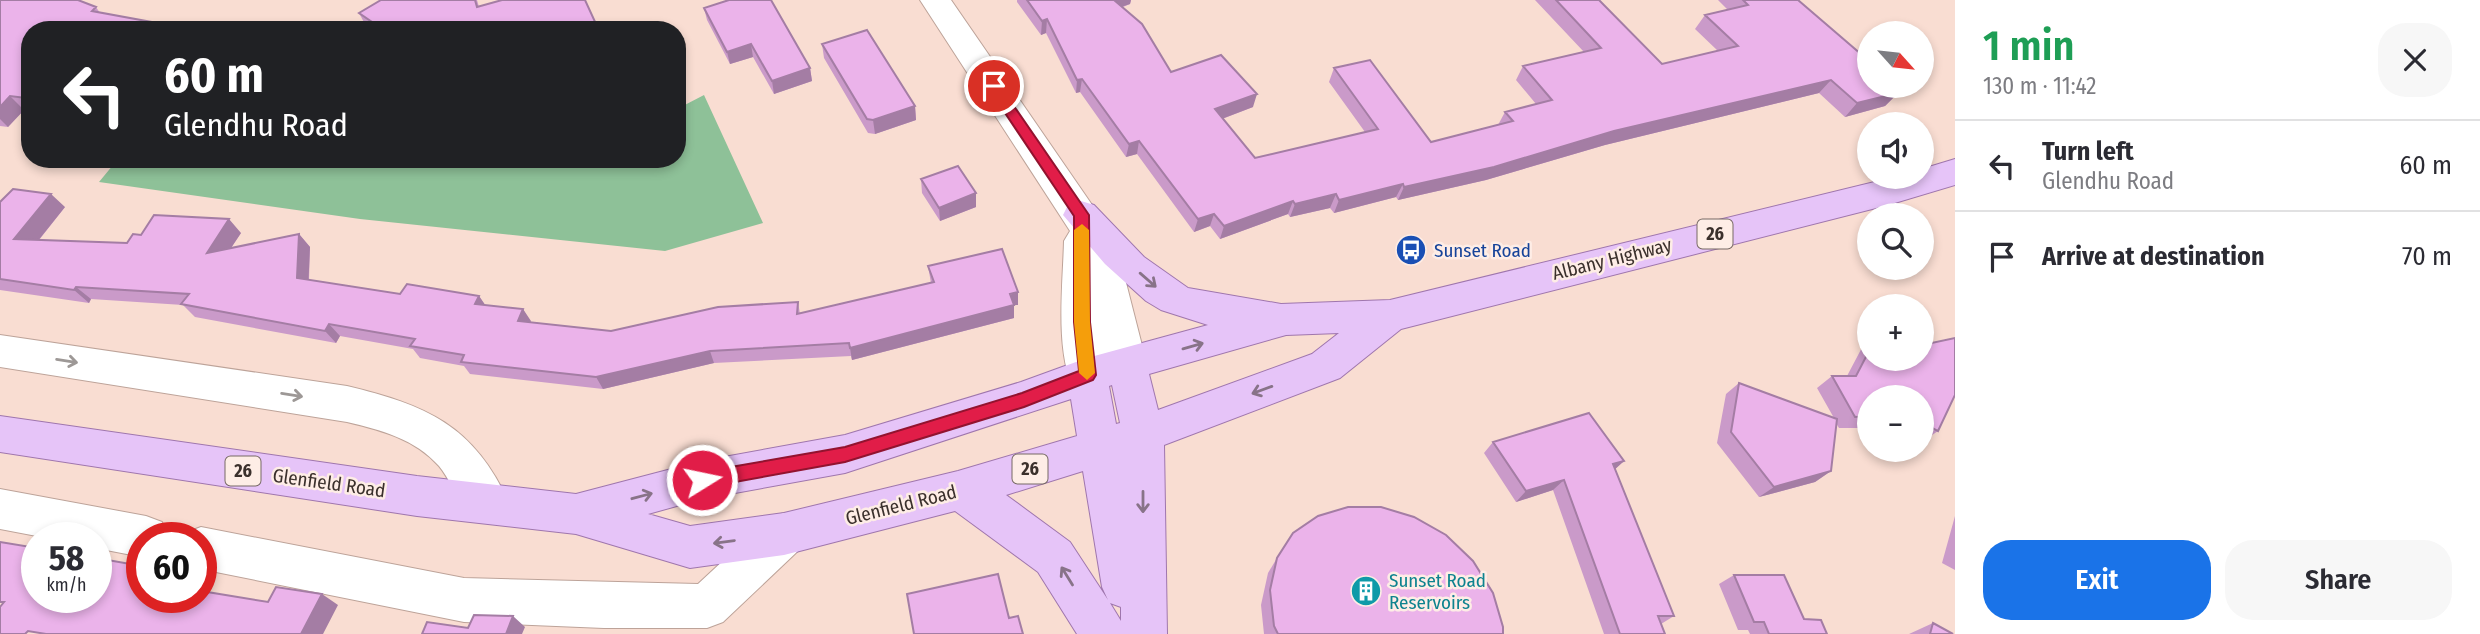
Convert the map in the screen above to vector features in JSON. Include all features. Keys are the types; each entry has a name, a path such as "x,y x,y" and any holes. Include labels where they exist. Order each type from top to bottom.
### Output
{"main road":[{"name":"Albany Highway","path":"1127,365 1286,319 1390,316 1888,192 1955,172"},
{"path":"1081,215 1133,267 1170,297 1189,305 1286,319"},
{"name":"Albany Highway","path":"1143,434 1326,366 1390,316"},
{"path":"1127,365 1143,434 1144,634"},
{"name":"26","path":"1087,375 1127,365"},
{"path":"1087,375 1133,634"},
{"name":"Glenfield Road","path":"576,514 702,480 845,454 1024,399 1087,375"},
{"name":"Glenfield Road","path":"0,434 417,496 576,514 690,547 784,534 958,491 1101,447"},
{"name":"26","path":"1101,447 1143,434"},
{"path":"958,491 987,507 1054,557 1103,634"}],"street":[{"path":"935,0 1081,215 1101,259 1127,365"},
{"path":"1081,215 1082,322 1087,375"},
{"path":"0,351 347,404 393,415 423,429 453,452 487,503"},
{"path":"0,509 126,533"},
{"path":"217,551 464,600 604,606 707,606 784,534"}],"green space":[{"path":"704,95 763,223 665,251 360,219 99,182 111,168 686,168 686,104"}],"building":[{"path":"0,0 78,0 96,7 92,11 146,21 21,21 21,97 10,96 0,107"},
{"path":"381,0 475,0 477,7 502,0 585,0 595,21 371,21 359,13"},
{"path":"729,0 771,0 810,68 772,81 751,44 727,52 704,8"},
{"path":"1027,0 1114,0 1142,24 1171,72 1221,55 1257,94 1215,109 1255,158 1378,129 1334,68 1370,60 1431,142 1513,121 1505,112 1552,100 1523,66 1601,48 1556,0 1599,0 1662,64 1738,46 1705,15 1748,5 1743,0 1798,0 1857,51 1857,98 1878,98 1857,103 1831,80 1614,131 1494,167 1404,187 1403,184 1339,200 1336,194 1295,204 1293,201 1224,226 1214,214 1198,219 1139,141 1129,144 1082,79 1077,80 1047,19 1042,21"},
{"path":"867,30 915,106 873,120 867,119 822,44"},
{"path":"958,166 976,193 939,208 921,179"},
{"path":"13,189 51,194 14,239 127,243 133,234 141,235 154,215 229,219 207,253 299,234 297,278 400,294 407,284 479,296 475,304 523,309 518,321 611,331 718,307 798,302 797,314 934,282 928,266 1002,249 1018,292 1010,294 1014,305 850,348 849,343 710,351 596,377 461,362 464,355 410,346 415,339 329,324 325,331 181,304 189,294 76,287 74,290 0,279 0,202"},
{"path":"1955,338 1955,395 1938,431 1934,429 1934,385 1857,385 1855,417 1832,376 1856,376 1859,371 1934,371 1934,342"},
{"path":"1739,383 1837,419 1831,471 1774,487 1731,432"},
{"path":"1589,413 1624,461 1613,464 1674,616 1658,616 1665,634 1620,634 1564,480 1526,491 1493,442"},
{"name":"Sunset Road Reservoirs","path":"1348,507 1381,507 1414,517 1446,535 1473,561 1493,593 1503,634 1278,634 1274,626 1270,590 1277,558 1293,533 1318,516"},
{"path":"0,542 21,545 21,613 112,613 112,561 126,563 126,613 217,613 217,594 268,602 276,587 322,594 301,634 46,634 28,631 25,634 0,634 0,607 4,602 0,602"},
{"path":"998,574 1009,618 1018,616 1023,634 914,634 907,594"},
{"path":"1734,575 1784,575 1804,619 1821,620 1827,634 1769,634 1764,622 1754,622"},
{"path":"474,615 513,616 506,634 422,634 427,622 468,628"},
{"path":"1933,623 1953,634 1930,634"}],"slow traffic":[{"path":"1082,230 1082,322 1087,373"}],"place":[{"name":"Sunset Road","path":"1411,250"},
{"name":"Sunset Road Reservoirs","path":"1366,591"}],"route":[{"path":"702,480 845,454 1024,399 1087,375 1082,322 1081,215 994,86"}]}
